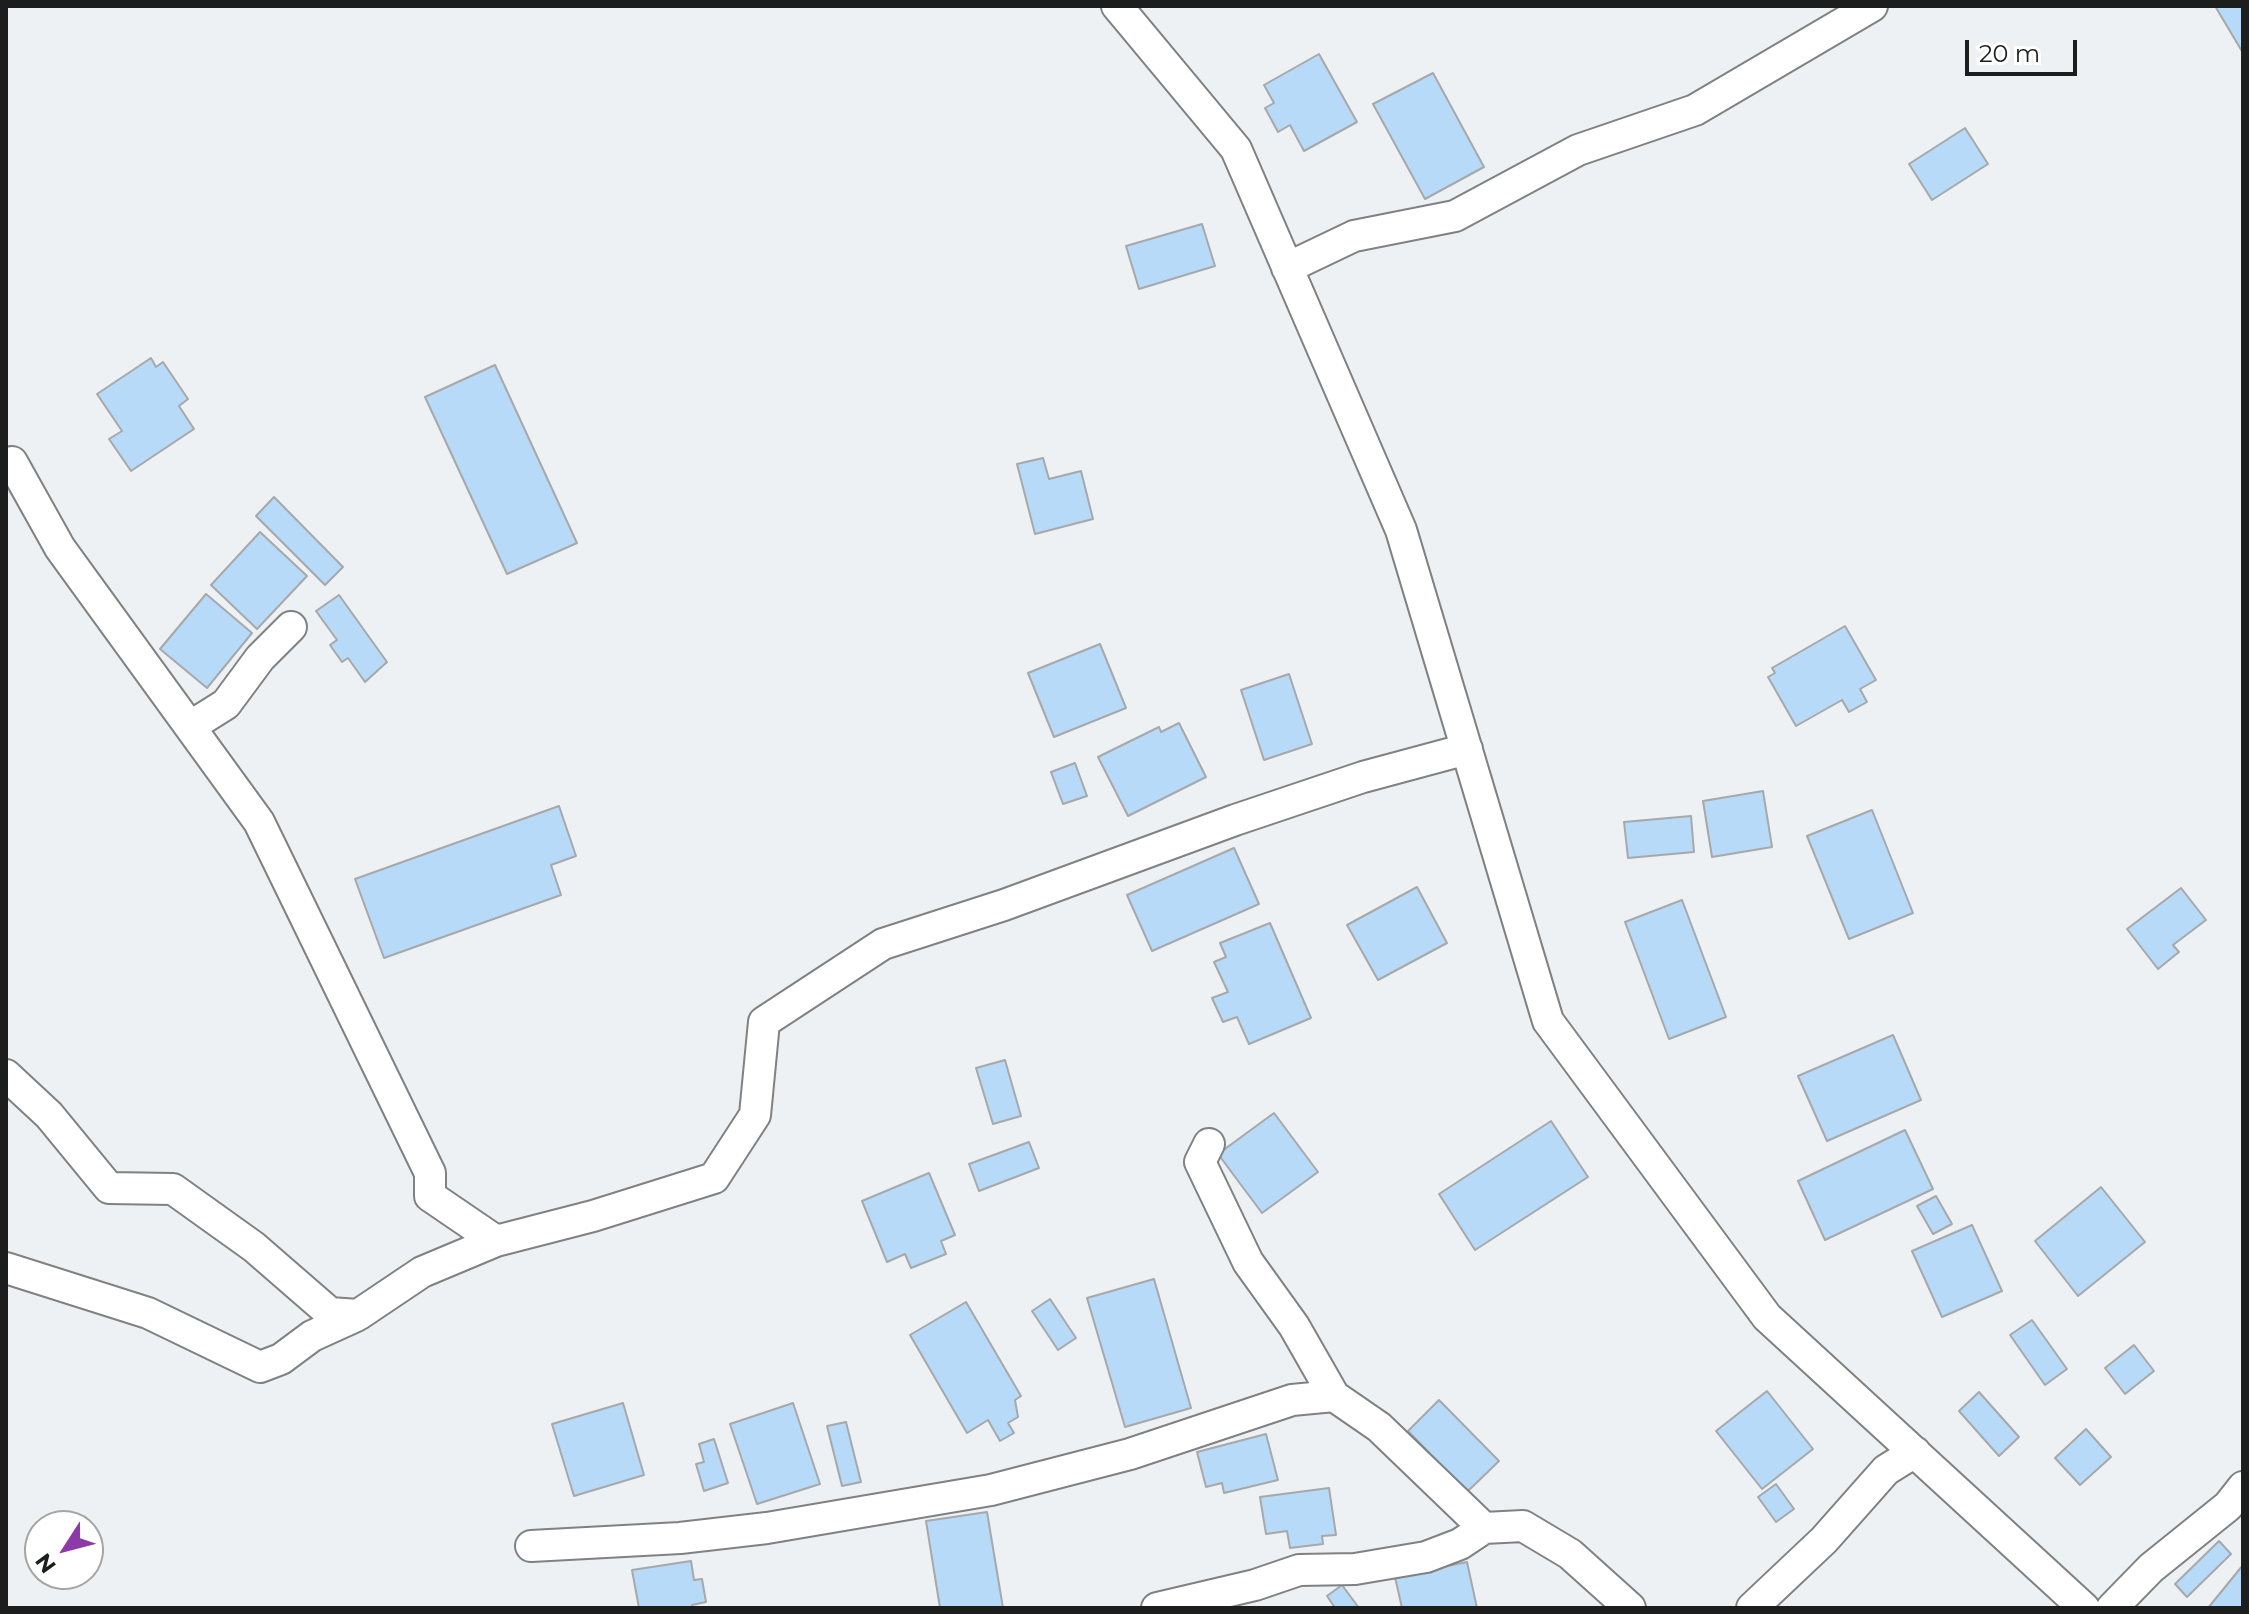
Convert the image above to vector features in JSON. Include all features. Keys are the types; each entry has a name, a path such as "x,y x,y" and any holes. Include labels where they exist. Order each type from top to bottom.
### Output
{"street":[{"path":"1117,6 1236,149 1401,530 1548,1021 1767,1317 2084,1608"},
{"path":"1287,268 1354,236 1455,216 1578,150 1695,110 1872,6"},
{"path":"12,462 60,548 259,822 430,1173 430,1196 496,1241"},
{"path":"191,726 226,704 260,658 291,627"},
{"path":"6,1268 148,1313 260,1367 281,1359 312,1336 358,1315 422,1272 496,1241 593,1216 714,1178 755,1115 764,1022 883,944 1004,905 1137,854 1292,801 1467,749"},
{"path":"6,1075 49,1115 109,1188 173,1189 254,1247 330,1313 358,1315"},
{"path":"1209,1144 1200,1162 1248,1262 1294,1326 1334,1396 1379,1427 1484,1528"},
{"path":"531,1546 680,1538 767,1528 991,1490 1130,1454 1292,1400 1334,1396"},
{"path":"1752,1608 1824,1540 1886,1470 1915,1452"},
{"path":"2112,1608 2151,1568 2228,1506 2243,1487"},
{"path":"1157,1608 1255,1585 1299,1570 1355,1569 1426,1557 1460,1544 1484,1528 1523,1526 1570,1554 1630,1608"}],"building":[{"path":"2215,6 2243,6 2243,53"},
{"path":"1319,54 1357,122 1304,151 1290,125 1278,132 1265,108 1274,103 1264,85"},
{"path":"1433,73 1484,167 1425,199 1373,104"},
{"path":"1965,128 1988,164 1932,200 1909,164"},
{"path":"1202,224 1215,266 1139,289 1126,246"},
{"path":"151,358 156,367 163,362 188,399 179,406 194,429 131,471 109,439 122,431 97,394"},
{"path":"495,365 577,543 507,574 425,397"},
{"path":"1043,458 1049,479 1081,471 1093,519 1035,534 1017,464"},
{"path":"274,497 343,567 325,585 256,516"},
{"path":"260,532 307,576 257,629 211,585"},
{"path":"206,594 252,633 207,688 160,649"},
{"path":"339,595 387,662 365,682 348,658 342,662 330,645 337,640 316,611"},
{"path":"1845,626 1876,680 1860,689 1867,702 1849,712 1842,700 1796,726 1768,677 1775,673 1772,668"},
{"path":"1100,644 1126,708 1054,737 1028,673"},
{"path":"1289,674 1312,744 1264,760 1241,690"},
{"path":"1179,723 1206,777 1128,816 1098,757 1159,727 1161,732"},
{"path":"1075,763 1087,796 1063,804 1051,772"},
{"path":"1763,791 1772,847 1712,857 1703,801"},
{"path":"559,806 576,856 551,865 561,895 384,958 355,879"},
{"path":"1872,810 1913,913 1849,939 1807,836"},
{"path":"1691,816 1694,852 1628,858 1624,822"},
{"path":"1234,848 1259,904 1152,951 1127,895"},
{"path":"1417,887 1447,943 1378,980 1347,925"},
{"path":"2181,888 2206,920 2173,945 2179,952 2158,969 2127,929"},
{"path":"1682,900 1726,1017 1669,1039 1625,922"},
{"path":"1270,923 1311,1018 1249,1044 1237,1017 1223,1022 1212,998 1228,992 1214,962 1226,957 1220,943"},
{"path":"1893,1035 1921,1100 1827,1141 1798,1076"},
{"path":"1005,1060 1021,1116 993,1124 976,1068"},
{"path":"1274,1113 1318,1172 1262,1213 1218,1154"},
{"path":"1551,1121 1588,1177 1475,1250 1439,1194"},
{"path":"1905,1130 1933,1189 1825,1240 1798,1181"},
{"path":"1029,1142 1039,1168 979,1191 969,1164"},
{"path":"929,1173 955,1235 941,1241 946,1254 911,1268 905,1254 887,1262 862,1201"},
{"path":"2101,1187 2145,1242 2078,1296 2035,1241"},
{"path":"1936,1196 1952,1224 1933,1234 1917,1206"},
{"path":"1972,1225 2002,1291 1942,1317 1912,1251"},
{"path":"1154,1279 1191,1408 1125,1427 1087,1298"},
{"path":"1050,1299 1076,1338 1058,1350 1032,1311"},
{"path":"966,1302 1021,1396 1015,1400 1018,1417 1008,1423 1014,1433 1000,1441 988,1420 967,1433 910,1335"},
{"path":"2032,1320 2067,1369 2045,1385 2010,1335"},
{"path":"2134,1345 2154,1371 2125,1394 2105,1368"},
{"path":"1767,1391 1813,1449 1762,1489 1716,1431"},
{"path":"1979,1392 2019,1437 1999,1456 1959,1411"},
{"path":"1439,1400 1499,1461 1467,1492 1408,1431"},
{"path":"623,1403 644,1475 574,1496 552,1424"},
{"path":"793,1403 820,1484 757,1504 730,1424"},
{"path":"846,1422 861,1482 842,1486 827,1426"},
{"path":"2086,1429 2111,1457 2080,1485 2055,1458"},
{"path":"1266,1434 1278,1480 1224,1493 1222,1483 1206,1487 1197,1452"},
{"path":"714,1439 728,1483 704,1491 696,1464 704,1462 699,1444"},
{"path":"1776,1484 1794,1509 1776,1522 1758,1497"},
{"path":"1329,1488 1336,1535 1322,1536 1323,1544 1290,1548 1287,1531 1266,1534 1260,1497"},
{"path":"987,1512 1003,1608 940,1608 926,1521"},
{"path":"2219,1541 2231,1554 2187,1597 2175,1584"},
{"path":"691,1561 694,1580 702,1579 706,1602 692,1605 693,1608 639,1608 632,1570"},
{"path":"1467,1562 1477,1608 1402,1608 1395,1577"},
{"path":"2243,1565 2243,1608 2208,1608"},
{"path":"1342,1585 1359,1608 1335,1608 1327,1596"}]}
